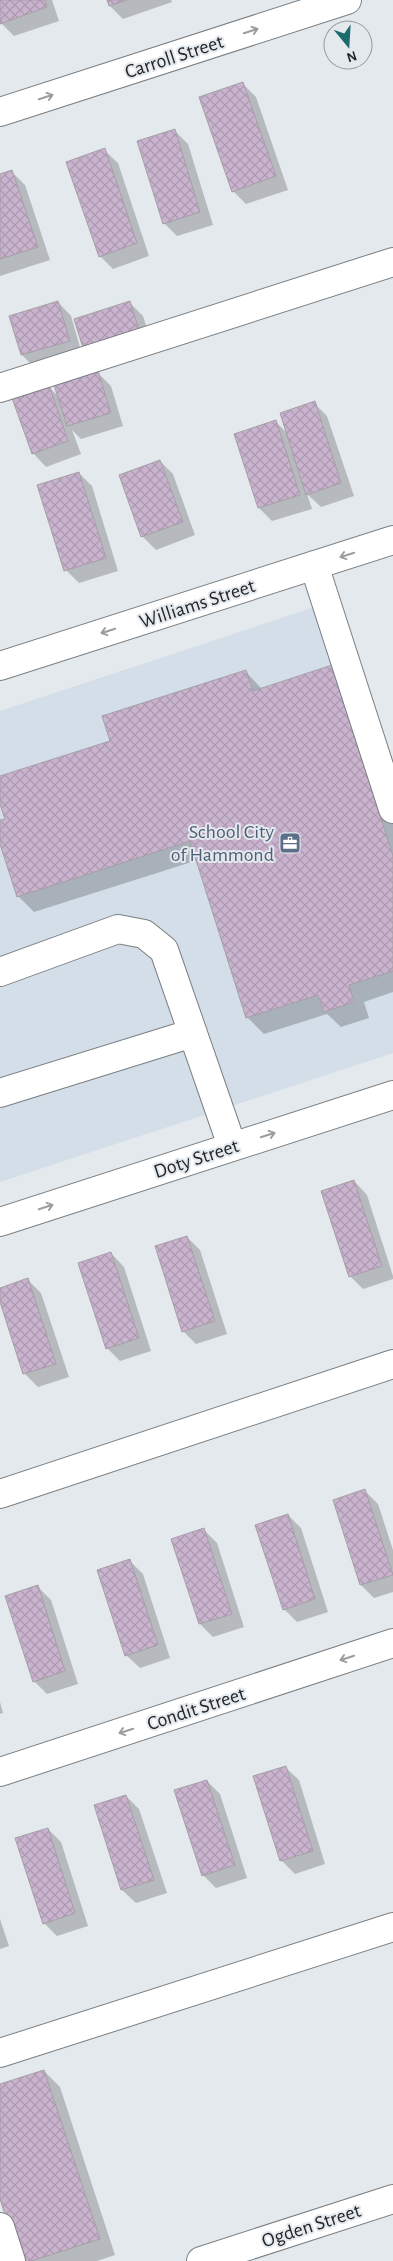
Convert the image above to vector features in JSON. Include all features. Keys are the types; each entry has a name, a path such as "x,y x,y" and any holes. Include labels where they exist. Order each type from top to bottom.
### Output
{"street":[{"name":"Carroll Street","path":"0,112 347,0"},
{"path":"0,388 393,262"},
{"name":"Williams Street","path":"0,666 393,540"},
{"path":"314,565 393,809"},
{"path":"0,972 118,929 144,934 164,950 232,1146"},
{"path":"0,1093 193,1033"},
{"name":"Doty Street","path":"0,1222 393,1094"},
{"path":"0,1494 393,1364"},
{"name":"Condit Street","path":"0,1772 393,1643"},
{"path":"0,2053 393,1927"},
{"name":"Ogden Street","path":"201,2261 393,2199"},
{"path":"0,2227 11,2261"}],"shaded area":[{"path":"333,601 393,783 393,1053 0,1182 0,711"}],"building":[{"path":"0,0 45,0 47,7 0,24"},
{"path":"107,0 127,0 109,6"},
{"path":"243,82 276,176 232,192 199,97"},
{"path":"175,129 200,212 163,224 137,141"},
{"path":"105,148 137,243 99,257 66,162"},
{"path":"12,170 38,247 0,259 0,174"},
{"path":"58,301 70,341 21,355 9,316"},
{"path":"130,301 140,334 84,351 74,319"},
{"path":"98,371 111,413 67,426 54,385"},
{"path":"49,385 68,441 32,454 12,398"},
{"path":"315,401 341,483 306,495 280,413"},
{"path":"276,420 300,495 258,508 234,434"},
{"path":"160,460 183,522 141,537 119,475"},
{"path":"79,472 106,558 64,571 37,485"},
{"name":"School City of Hammond","path":"332,665 393,856 393,971 349,985 354,1002 324,1012 318,995 246,1018 190,841 17,897 0,844 0,820 5,819 0,804 0,776 110,741 102,716 246,670 253,691"},
{"path":"354,1180 382,1266 349,1277 321,1191"},
{"path":"187,1236 215,1321 182,1332 155,1246"},
{"path":"111,1252 139,1338 106,1349 78,1263"},
{"path":"28,1278 56,1364 23,1374 0,1302 0,1288"},
{"path":"365,1489 393,1575 360,1585 333,1500"},
{"path":"288,1514 315,1599 283,1610 255,1525"},
{"path":"204,1528 232,1614 199,1624 171,1539"},
{"path":"130,1559 158,1645 125,1656 97,1570"},
{"path":"38,1585 65,1671 33,1682 5,1596"},
{"path":"286,1766 313,1851 280,1861 253,1776"},
{"path":"207,1780 235,1865 202,1876 174,1790"},
{"path":"126,1795 154,1880 121,1890 94,1805"},
{"path":"48,1828 75,1913 43,1924 15,1838"},
{"path":"44,2070 100,2239 31,2261 20,2261 0,2199 0,2084"}],"place":[{"name":"School City of Hammond","path":"290,843"}]}
